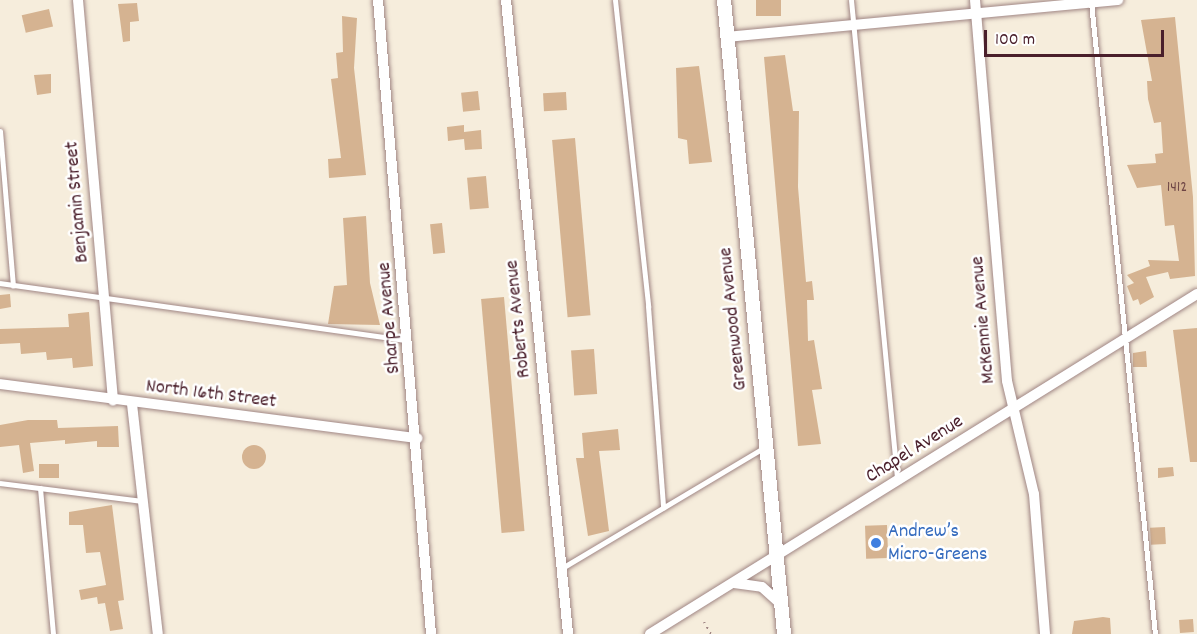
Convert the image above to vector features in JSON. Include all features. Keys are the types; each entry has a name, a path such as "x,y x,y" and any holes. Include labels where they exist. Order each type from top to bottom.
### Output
{"street":[{"name":"Benjamin Street","path":"78,0 113,400"},
{"name":"Sharpe Avenue","path":"378,0 410,340 431,634"},
{"name":"Roberts Avenue","path":"506,0 568,634"},
{"name":"Greenwood Avenue","path":"724,0 784,634"},
{"name":"McKennie Avenue","path":"975,0 1012,410 1034,494 1045,634"},
{"path":"726,37 975,16 1118,0"},
{"name":"Chapel Avenue","path":"650,634 777,558 1197,294"},
{"name":"North 16th Street","path":"0,384 132,404 418,438"},
{"path":"132,404 158,634"},
{"path":"734,583 762,587 781,604"}],"lane":[{"path":"615,0 663,507"},
{"path":"851,0 851,26 897,482"},
{"path":"1091,2 1155,634"},
{"path":"0,131 13,285"},
{"path":"0,284 410,340"},
{"path":"562,568 766,446"},
{"path":"0,483 142,501"},
{"path":"40,488 53,634"}],"path":[{"path":"704,622 711,634"}],"building":[{"path":"756,0 781,0 781,16 756,16"},
{"path":"137,3 139,21 130,22 130,41 123,42 118,4"},
{"path":"49,9 53,27 26,33 22,15"},
{"path":"342,16 357,18 354,68 366,175 329,178 328,159 341,158 331,79 338,78 336,53 343,52"},
{"path":"1175,17 1193,197 1195,276 1170,279 1168,272 1146,277 1154,297 1140,305 1138,299 1133,301 1127,286 1134,283 1127,275 1150,266 1148,260 1179,261 1174,225 1165,226 1161,185 1137,188 1127,165 1156,163 1155,154 1163,153 1161,122 1154,123 1148,99 1147,81 1152,81 1141,20"},
{"path":"785,55 793,111 799,111 798,187 806,282 812,281 814,300 807,300 808,341 814,340 822,389 812,390 821,444 798,446 764,57"},
{"path":"699,66 712,162 689,164 687,140 678,138 676,68"},
{"path":"51,74 51,93 37,95 34,75"},
{"path":"478,91 480,110 463,112 461,93"},
{"path":"566,92 567,110 544,111 543,93"},
{"path":"464,125 464,132 481,130 482,149 465,150 464,139 448,141 447,127"},
{"path":"575,138 591,315 568,317 552,140"},
{"path":"486,176 489,208 470,210 467,178"},
{"path":"366,216 370,283 380,325 328,324 334,286 347,285 343,218"},
{"path":"442,223 445,253 433,254 430,224"},
{"path":"10,294 11,307 0,309 0,295"},
{"path":"504,297 524,531 502,533 481,299"},
{"path":"89,312 93,366 73,368 72,358 47,360 46,352 21,354 20,343 0,344 0,329 69,327 68,314"},
{"path":"1197,328 1197,462 1190,462 1173,330"},
{"path":"594,349 597,394 574,395 571,351"},
{"path":"1146,351 1147,367 1133,367 1133,353"},
{"path":"28,420 57,420 58,428 118,426 119,447 97,447 97,441 65,444 65,440 30,443 34,471 23,473 19,445 0,447 0,425"},
{"path":"618,429 620,450 599,451 609,531 588,536 576,458 584,458 582,433"},
{"path":"254,445 263,448 266,457 263,466 254,469 245,466 242,457 245,448"},
{"path":"39,464 59,464 59,478 39,478"},
{"path":"1173,467 1174,476 1158,478 1158,468"},
{"path":"112,505 124,600 118,601 123,629 110,631 105,603 98,604 97,597 81,600 79,590 106,585 100,552 86,553 83,525 69,525 69,512"},
{"name":"Andrew’s Micro-Greens","path":"887,525 888,558 866,559 865,526"},
{"path":"1165,527 1166,544 1151,545 1150,528"},
{"path":"1110,618 1111,634 1072,634 1074,621"},
{"path":"1193,619 1194,632 1180,633 1179,620"}],"place":[{"name":"Andrew’s Micro-Greens","path":"876,543"}]}
